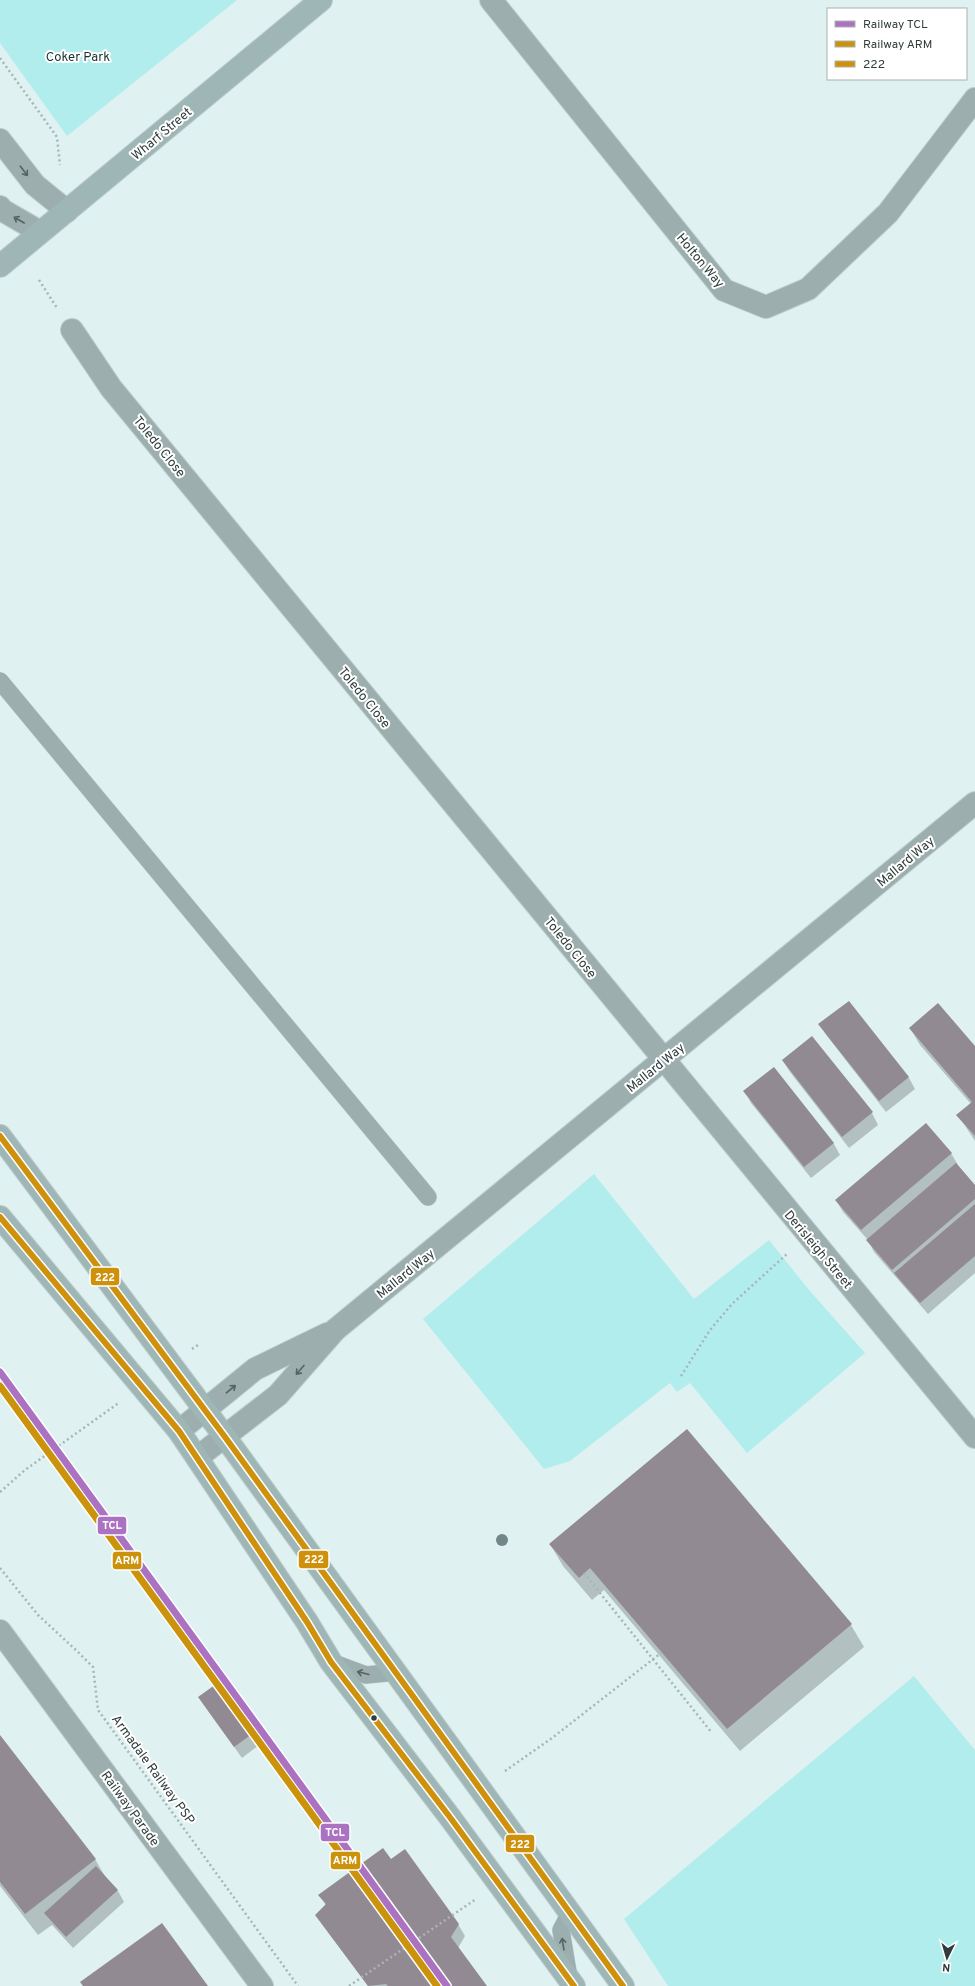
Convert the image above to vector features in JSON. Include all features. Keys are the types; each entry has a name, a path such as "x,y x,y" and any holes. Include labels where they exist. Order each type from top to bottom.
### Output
{"main road":[{"name":"Wharf Street","path":"0,266 321,0"},
{"path":"0,1136 225,1437 397,1672 623,1986"},
{"path":"0,1217 179,1431 198,1457 307,1622 331,1662 449,1816 571,1982"}],"street":[{"name":"Holton Way","path":"491,0 724,290 766,307 808,289 888,213 975,99"},
{"path":"0,140 35,185 67,211"},
{"path":"0,207 2,210 40,232"},
{"name":"Toledo Close","path":"72,330 112,388 663,1060"},
{"name":"Mallard Way","path":"198,1457 278,1395 335,1330 975,803"},
{"name":"Derisleigh Street","path":"663,1060 975,1437"},
{"name":"Mallard Way","path":"179,1431 255,1369 335,1330"},
{"name":"Railway Parade","path":"0,1631 262,1986"}],"lane":[{"path":"0,681 428,1198"},
{"path":"331,1662 366,1675 397,1672"},
{"path":"570,1913 561,1930 571,1982"}],"path":[{"path":"0,58 57,137 60,165"},
{"path":"39,280 72,330"},
{"path":"681,1376 710,1330 732,1304 809,1236"},
{"path":"171,1365 198,1345"},
{"path":"0,1492 25,1470 117,1405 140,1385"},
{"name":"Armadale Railway PSP","path":"0,1568 38,1615 93,1667 98,1710 298,1986"},
{"path":"584,1573 712,1733"},
{"path":"505,1771 552,1738 661,1653"},
{"path":"349,1986 476,1899"}],"green space":[{"name":"Coker Park","path":"0,0 237,0 67,136 0,43"},
{"path":"594,1174 694,1299 769,1240 809,1290 865,1353 747,1453 690,1383 677,1392 670,1383 570,1461 544,1469 423,1319"},
{"path":"914,1676 975,1750 975,1986 668,1986 624,1919"}],"building":[{"path":"849,1001 909,1077 879,1101 818,1024"},
{"path":"938,1003 975,1046 975,1136 956,1115 972,1102 909,1028"},
{"path":"812,1036 873,1112 842,1137 782,1060"},
{"path":"774,1067 834,1143 804,1167 743,1091"},
{"path":"926,1123 952,1153 861,1230 835,1200"},
{"path":"956,1163 975,1185 975,1199 892,1270 866,1240"},
{"path":"975,1204 975,1256 920,1303 894,1273"},
{"path":"687,1429 852,1624 727,1729 590,1568 579,1578 549,1544"},
{"path":"226,1677 262,1727 234,1747 198,1697"},
{"path":"0,1735 96,1859 25,1914 0,1882"},
{"path":"383,1848 391,1859 405,1849 459,1924 451,1937 487,1986 388,1986 386,1984 368,1986 315,1915 326,1904 318,1895"},
{"path":"96,1866 118,1890 66,1937 44,1913"},
{"path":"162,1923 208,1986 83,1986 80,1982"}],"rail line":[{"name":"TCL","path":"0,1372 447,1986"},
{"name":"ARM","path":"0,1386 437,1986"}],"transit line":[{"name":"222","path":"0,1136 225,1437 623,1986"},
{"name":"222","path":"0,1217 179,1431 307,1622 331,1662 449,1816 574,1986"}]}
